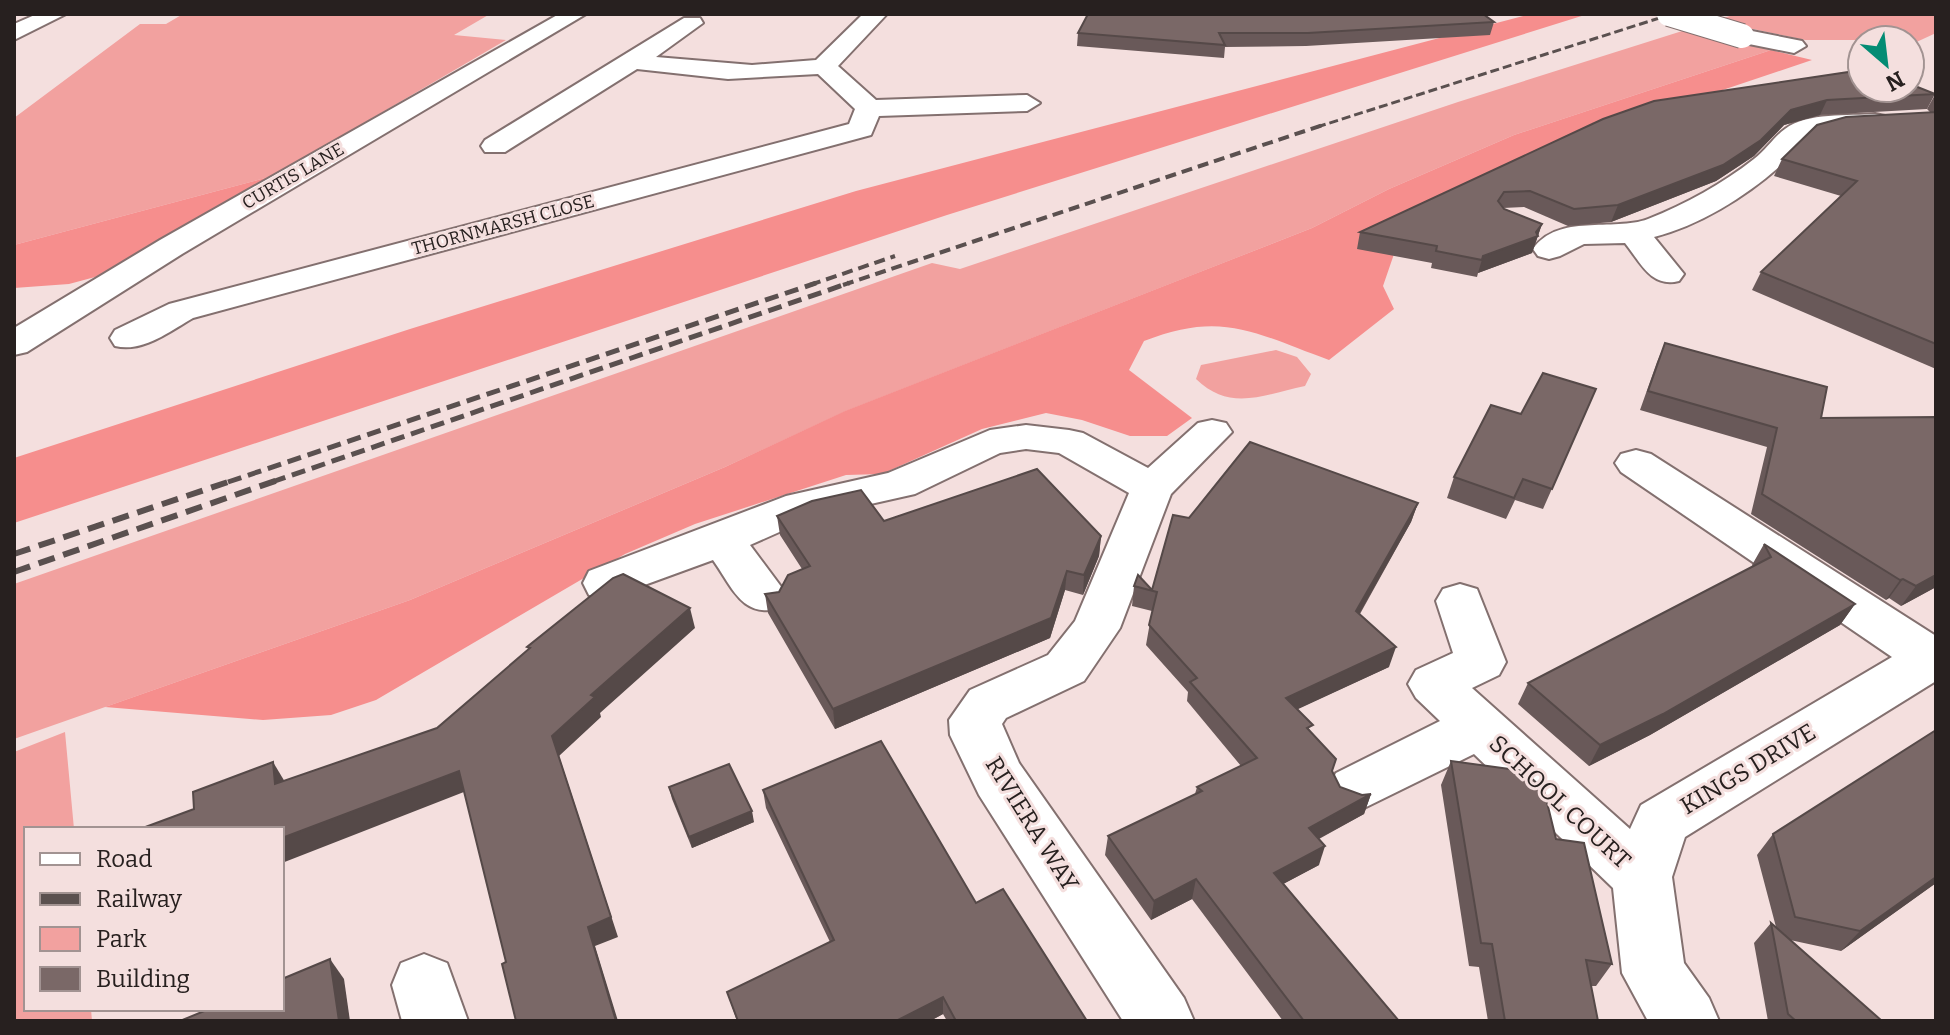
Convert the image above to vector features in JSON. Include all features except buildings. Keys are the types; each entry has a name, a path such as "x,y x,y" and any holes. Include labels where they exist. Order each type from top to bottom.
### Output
{"street":[{"path":"14,33 55,14"},
{"name":"CURTIS LANE","path":"14,344 171,247 575,14"},
{"path":"633,61 726,74 779,74 824,66 876,14"},
{"path":"1669,14 1742,36 1794,46"},
{"path":"495,146 692,23"},
{"path":"824,66 869,108 1027,103"},
{"name":"THORNMARSH CLOSE","path":"128,338 181,311 861,129 869,108"},
{"path":"1525,223 1557,244 1575,233 1634,233 1700,208 1785,151 1795,134 1820,126 1906,120"},
{"path":"1634,233 1667,274"},
{"name":"RIVIERA WAY","path":"1161,1021 999,779 977,735 975,720 988,704 1066,668 1096,628 1152,488 1212,432"},
{"path":"606,583 722,540 801,506 900,484 990,442 1026,437 1069,442 1152,488"},
{"path":"1636,463 1934,658"},
{"path":"722,540 764,596"},
{"name":"SCHOOL COURT","path":"1460,601 1481,662 1434,684 1642,877"},
{"name":"KINGS DRIVE","path":"1686,1021 1654,973 1642,877 1661,822 1934,658"},
{"name":"SCHOOL COURT","path":"1356,789 1479,726"}],"green space":[{"path":"183,14 490,14 454,35 506,40 273,176 14,245 14,118 140,24 166,24"},
{"path":"1736,14 1936,14 1936,33 1926,38 1926,24 1846,24 1846,40 1805,40 1753,29 1706,30 1771,50 1514,135 1389,189 1312,228 846,411 725,467 410,600 14,739 14,584 932,263 960,269 1458,102"},
{"path":"1276,350 1297,357 1311,374 1305,386 1261,396 1234,398 1209,389 1196,379 1201,365"},
{"path":"65,732 74,827 24,827 24,1011 91,1011 92,1021 14,1021 14,752"}],"shaded area":[{"path":"1531,14 1588,14 947,215 14,523 14,458 410,329 856,191"},
{"path":"1771,50 1812,60 1532,154 1404,225 1383,286 1394,309 1329,360 1258,334 1217,326 1196,327 1144,341 1129,370 1192,418 1167,436 1130,436 1082,420 1046,413 982,429 882,474 846,475 695,524 625,554 376,700 331,715 263,720 105,707 410,600 725,467 845,411 1312,228 1389,189 1514,135"},
{"path":"273,176 110,273 69,284 14,288 14,245"}],"railway":[{"path":"1317,127 1672,14"},
{"path":"1317,127 1323,125"},
{"path":"849,283 1317,127"},
{"path":"810,285 895,256"},
{"path":"228,482 816,283"},
{"path":"272,482 849,283"},
{"path":"843,285 849,283"},
{"path":"14,554 234,480"},
{"path":"14,572 278,480"}]}
